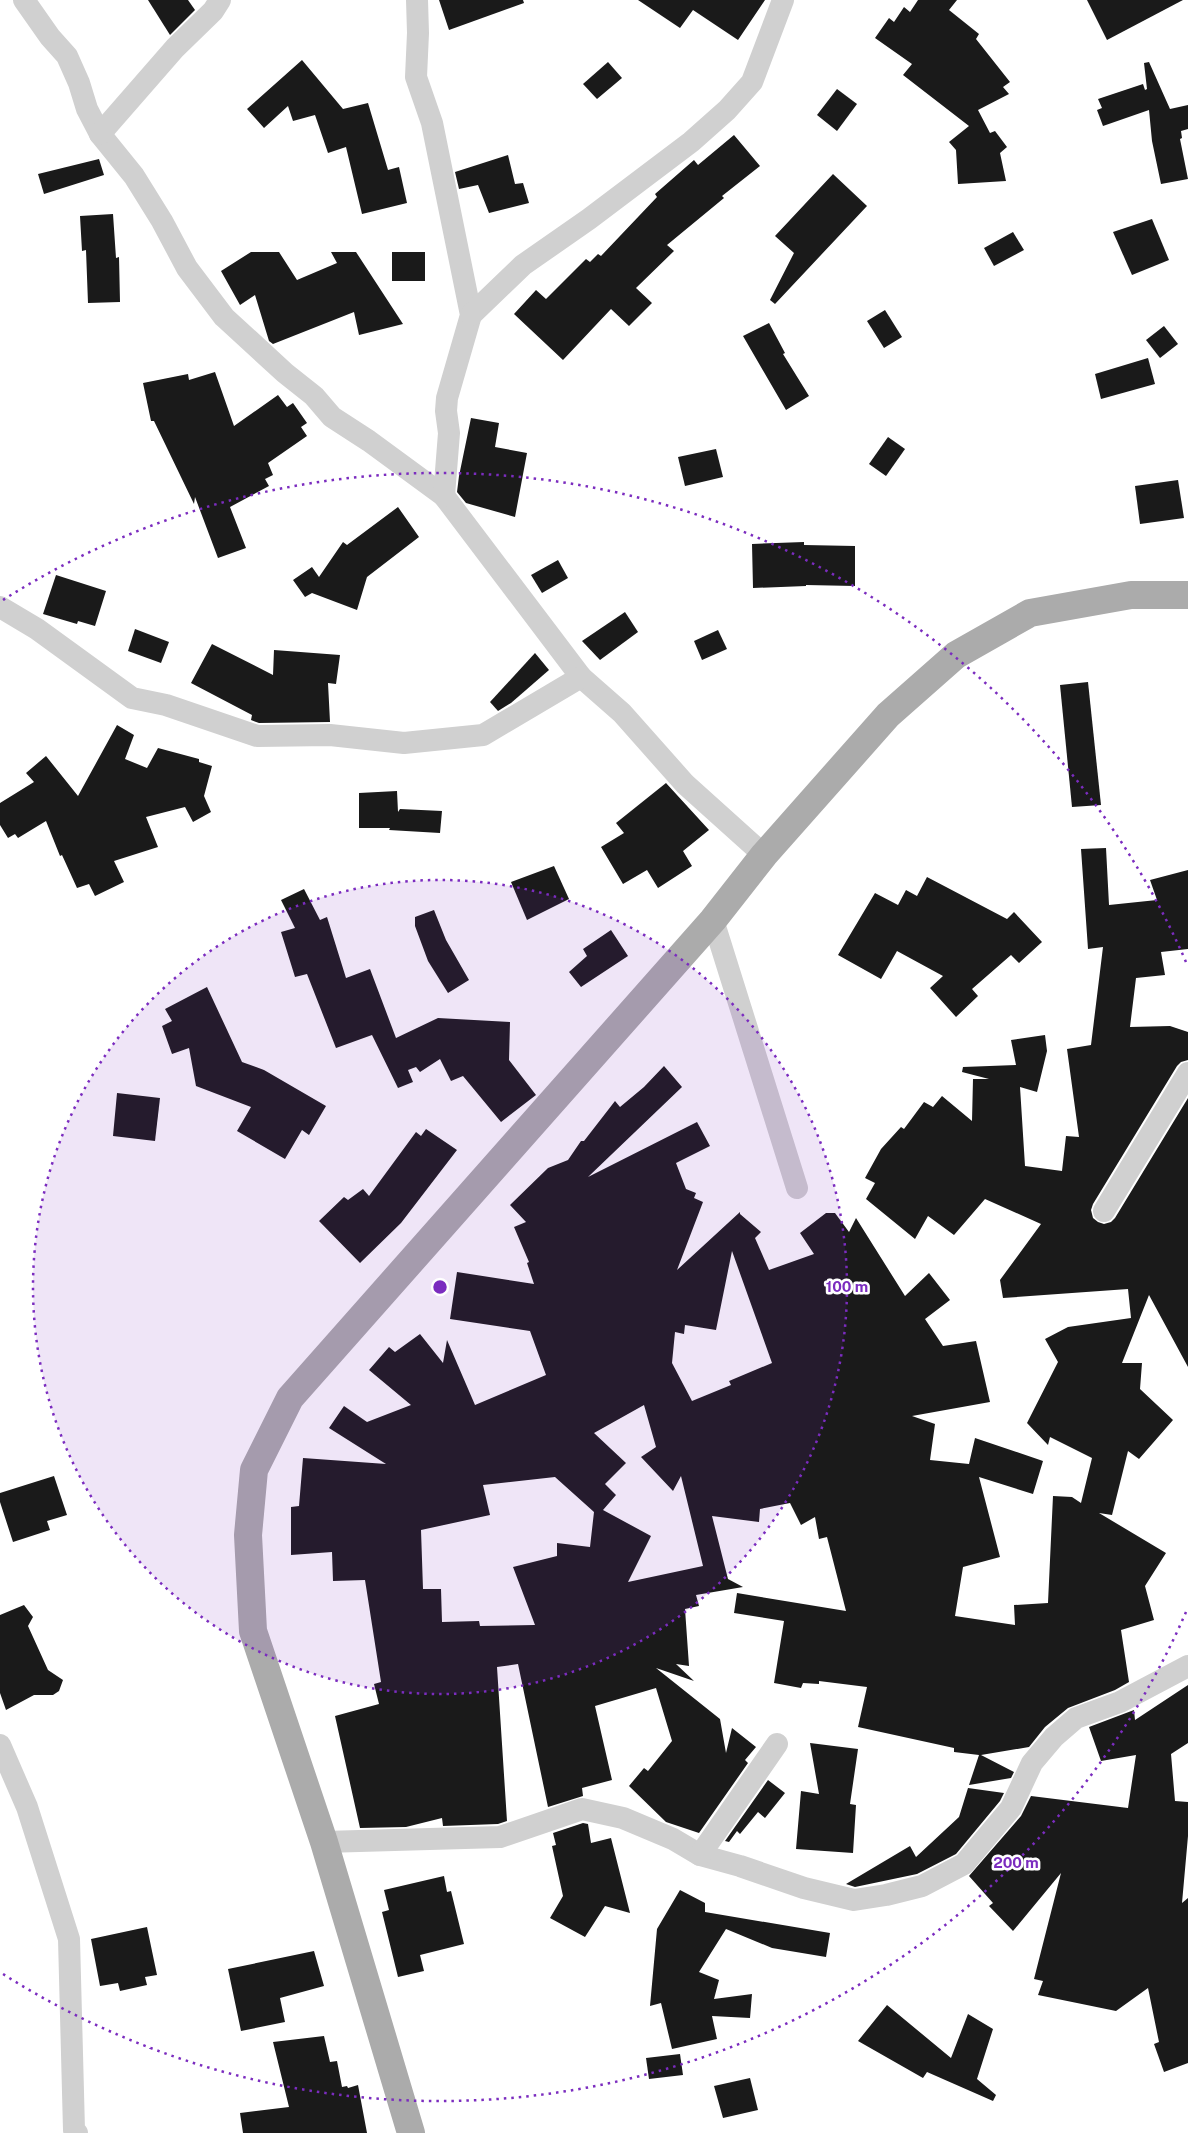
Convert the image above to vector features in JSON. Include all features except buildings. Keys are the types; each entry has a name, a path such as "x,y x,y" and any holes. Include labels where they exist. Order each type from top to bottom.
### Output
{"main road":[{"path":"410,2133 324,1842 253,1631 248,1535 254,1470 290,1398 713,920 764,855 888,715 956,655 1030,613 1131,595 1188,595"}],"street":[{"path":"24,0 50,37 67,56 79,83 87,109 100,134 134,176 162,221 187,268 224,317 285,373 314,396 332,417 369,441 444,496 581,677 622,713 684,784 764,855"},
{"path":"100,134 175,48 213,11 220,0"},
{"path":"417,0 416,77 432,122 471,315 447,398 446,411 449,433 444,496"},
{"path":"471,315 523,265 683,148 727,110 752,82 783,0"},
{"path":"0,607 68,651 132,698 166,705 257,736 330,735 404,742 483,735 581,677"},
{"path":"713,920 797,1188"},
{"path":"1104,1211 1188,1072"},
{"path":"324,1842 500,1838 582,1809 623,1818 673,1839 700,1855 740,1866 804,1888 854,1900 886,1895 922,1886 964,1864 1011,1808 1032,1764 1054,1737 1076,1718 1120,1702 1188,1666"},
{"path":"700,1855 777,1744"},
{"path":"0,1745 27,1807 69,1939 74,2130 77,2133"}]}
